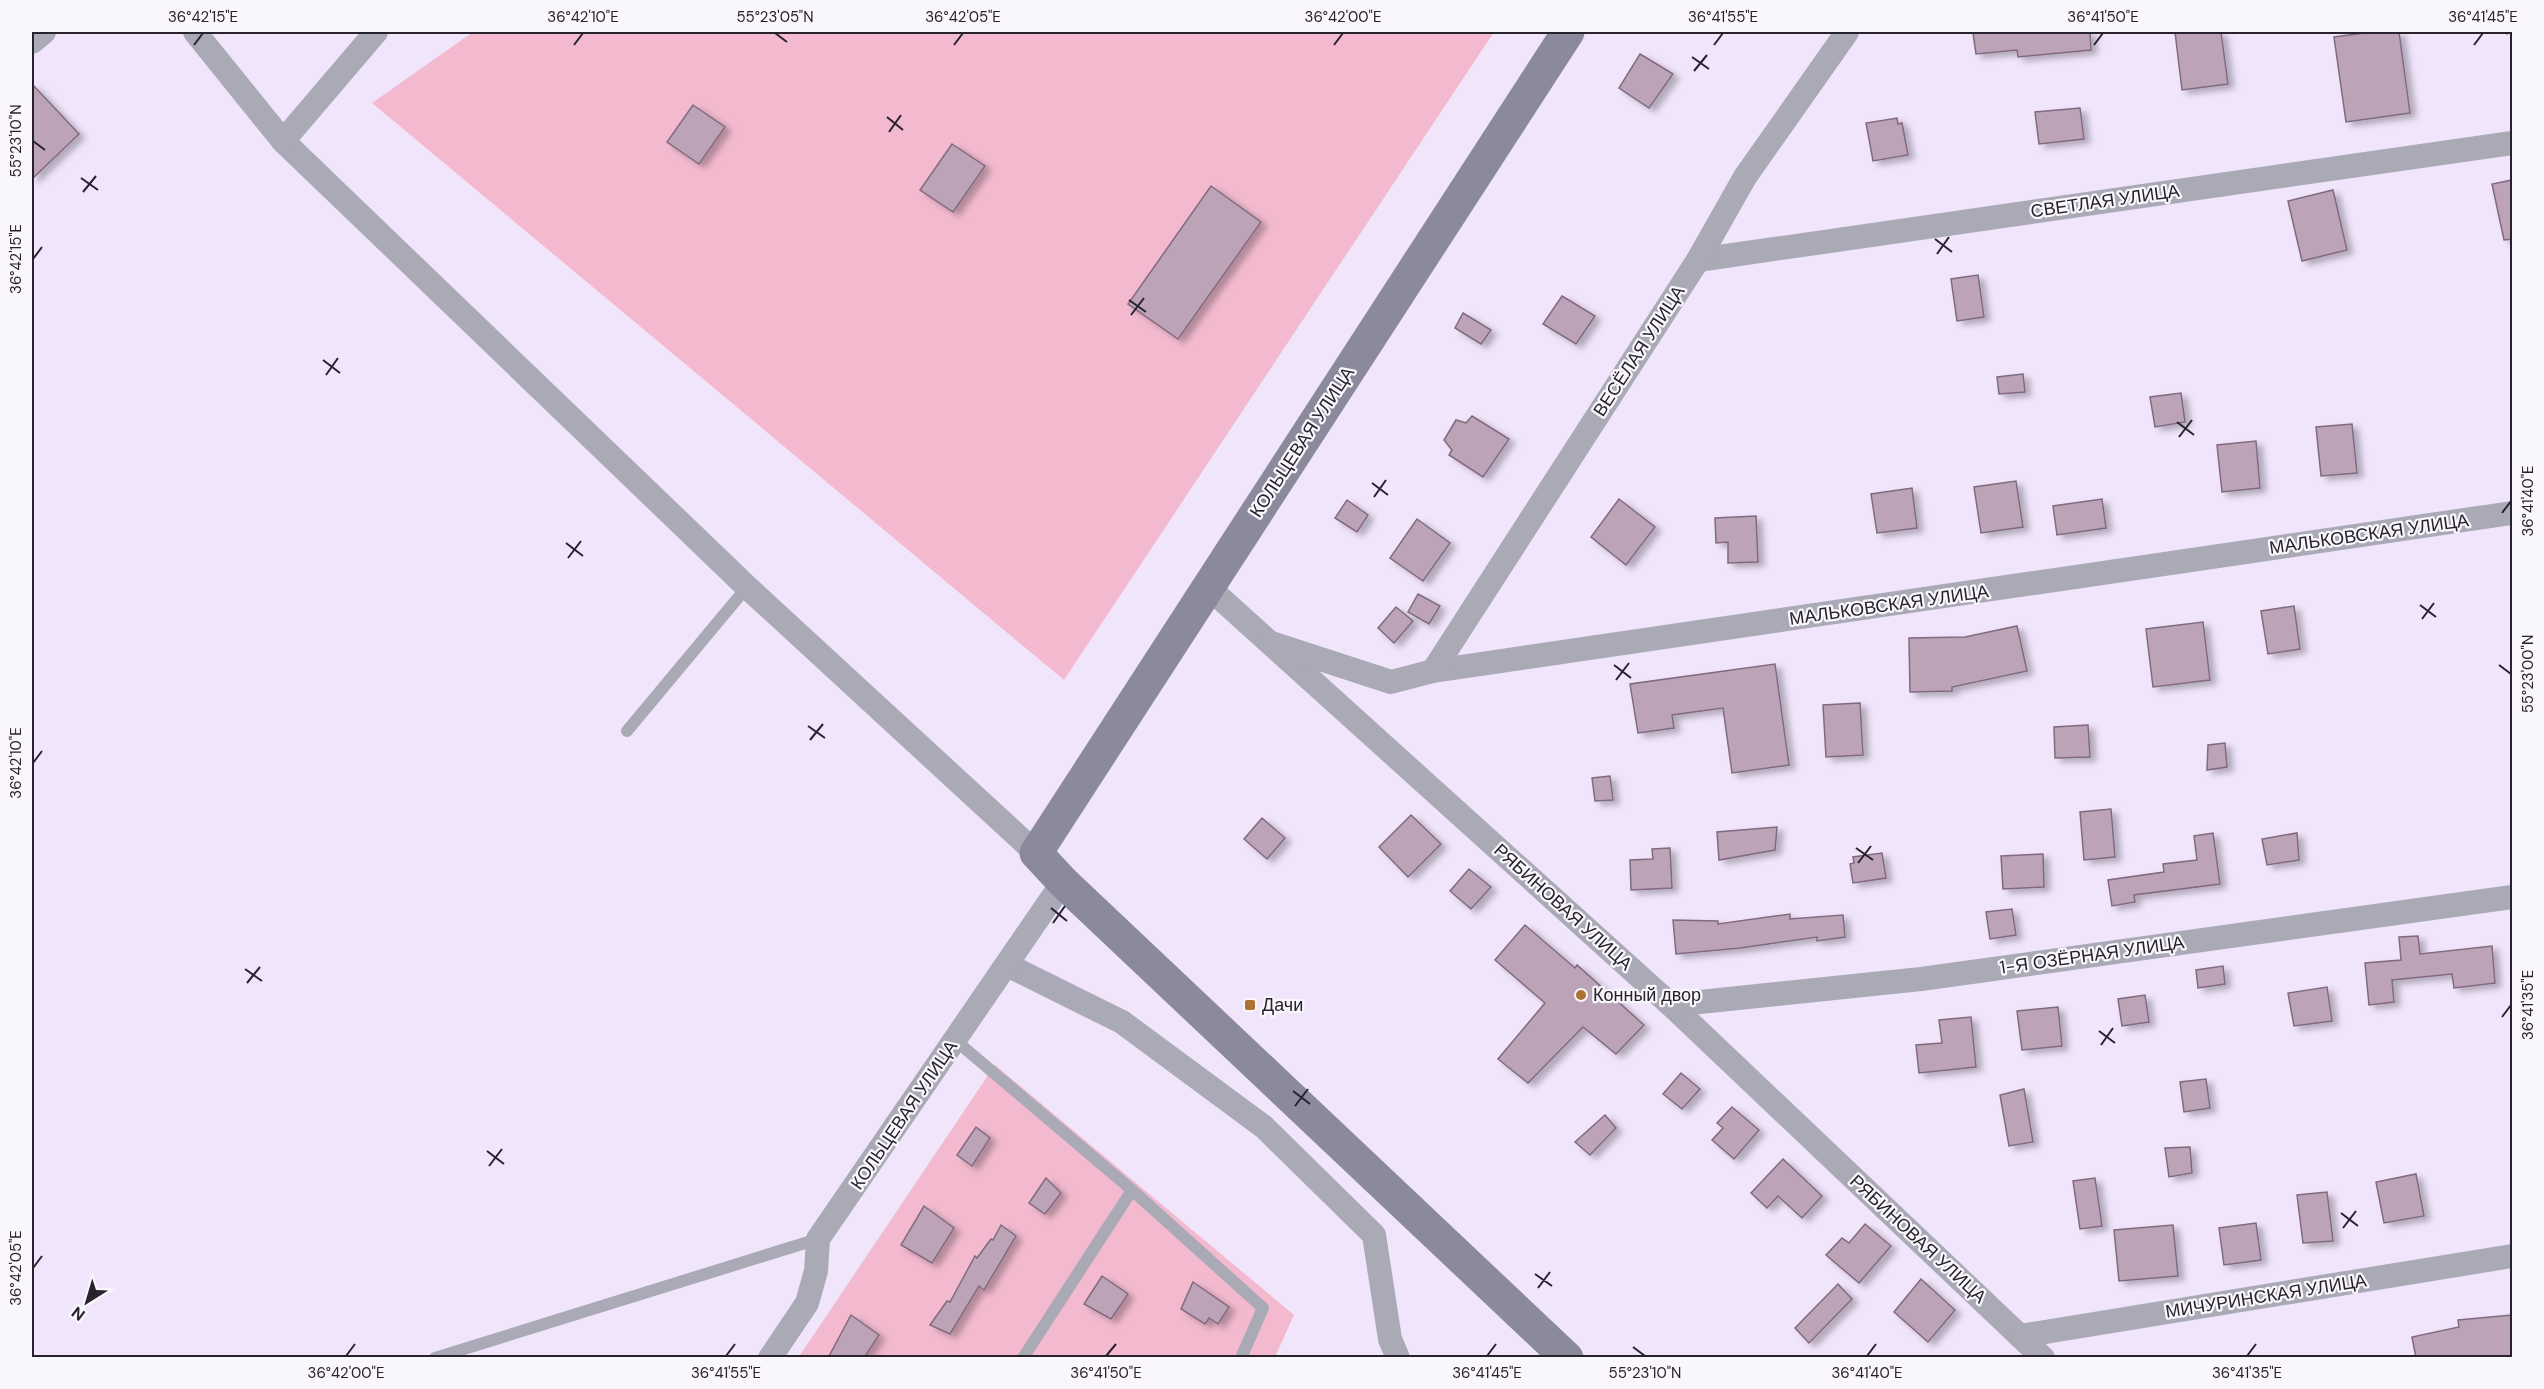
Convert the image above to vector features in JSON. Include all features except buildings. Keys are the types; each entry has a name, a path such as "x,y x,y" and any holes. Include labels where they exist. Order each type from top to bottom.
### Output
{"street":[{"path":"32,42 44,32"},
{"path":"195,32 283,141 747,587 1036,854 1568,1358"},
{"path":"283,141 376,32"},
{"name":"КОЛЬЦЕВАЯ УЛИЦА","path":"1036,854 1568,32"},
{"name":"ВЕСЁЛАЯ УЛИЦА","path":"1433,671 1698,260 1745,177 1847,32"},
{"name":"СВЕТЛАЯ УЛИЦА","path":"1698,260 2512,143"},
{"name":"МАЛЬКОВСКАЯ УЛИЦА","path":"1271,643 1391,682 1433,671 2512,513"},
{"name":"РЯБИНОВАЯ УЛИЦА","path":"1208,587 1671,1005 2043,1358"},
{"name":"КОЛЬЦЕВАЯ УЛИЦА","path":"818,1239 1063,882"},
{"name":"1-Я ОЗЁРНАЯ УЛИЦА","path":"1671,1005 1921,979 2512,897"},
{"path":"1007,964 1122,1022 1264,1127 1374,1234 1390,1339 1398,1358"},
{"path":"770,1358 807,1303 816,1270 818,1239"},
{"name":"МИЧУРИНСКАЯ УЛИЦА","path":"2020,1336 2512,1256"}],"lane":[{"path":"627,730 747,587"},
{"path":"955,1040 1132,1190 1263,1308 1241,1358"},
{"path":"1023,1358 1132,1190"},
{"path":"435,1358 818,1239"}],"path":[{"path":"2506,32 2512,36"}],"shaded area":[{"path":"473,32 1494,32 1064,680 372,103"},
{"path":"995,1065 1294,1315 1275,1357 798,1358"}],"place":[{"name":"Конный двор","path":"1581,995"},
{"name":"Дачи","path":"1250,1005"}]}
